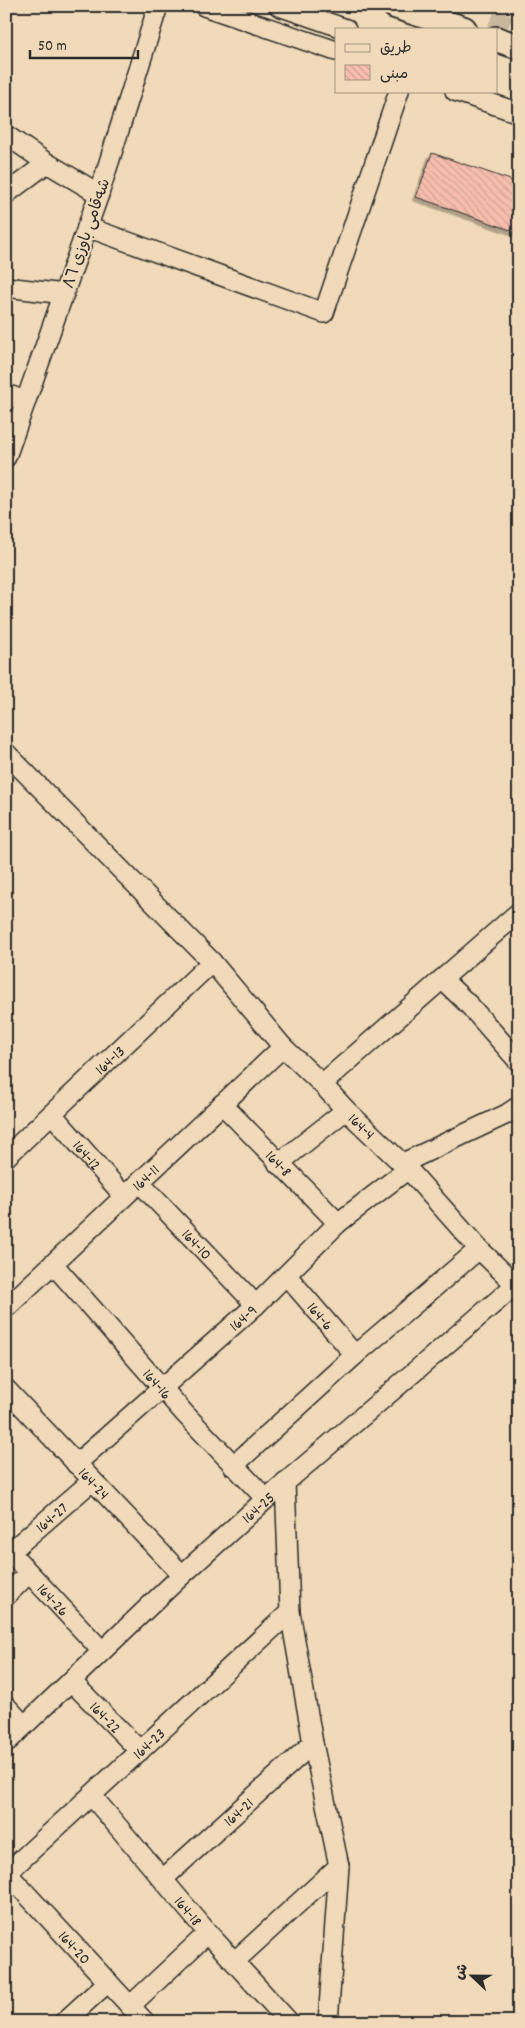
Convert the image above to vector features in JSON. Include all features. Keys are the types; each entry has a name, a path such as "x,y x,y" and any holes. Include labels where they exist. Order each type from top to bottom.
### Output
{"main road":[{"path":"395,6 461,28"},
{"path":"498,40 519,47"}],"street":[{"name":"شەقامی باوزی ٨٦","path":"8,448 88,227 158,6"},
{"path":"204,6 335,51"},
{"path":"278,6 343,28"},
{"path":"88,227 324,313 399,92"},
{"path":"458,92 519,113"},
{"path":"6,135 47,163 99,194"},
{"path":"6,194 47,163"},
{"path":"6,287 64,294"},
{"path":"6,394 25,401"},
{"name":"164-4","path":"6,753 212,962 283,1046 405,1166 479,1249 517,1283"},
{"path":"322,1084 519,912"},
{"name":"164-13","path":"6,1157 212,962"},
{"path":"442,979 470,1006 519,1062"},
{"name":"164-11","path":"6,1308 283,1046"},
{"name":"164-8","path":"222,1104 278,1164 338,1223"},
{"name":"164-9","path":"76,1464 256,1305 338,1223 405,1166 519,1106"},
{"path":"278,1164 346,1110"},
{"name":"164-12","path":"52,1114 124,1196"},
{"name":"164-10","path":"139,1182 256,1305"},
{"path":"233,1466 355,1355 479,1249"},
{"name":"164-16","path":"53,1264 162,1388 233,1466 266,1499"},
{"name":"164-6","path":"287,1276 355,1355"},
{"name":"164-25","path":"6,1743 182,1575 266,1499 517,1283"},
{"name":"164-24","path":"6,1389 182,1575"},
{"name":"164-27","path":"8,1550 92,1481"},
{"path":"285,1482 290,1612 313,1744 338,1866 328,2022"},
{"name":"164-26","path":"8,1550 102,1651"},
{"path":"6,1596 29,1573"},
{"name":"164-23","path":"7,1873 290,1612"},
{"name":"164-22","path":"71,1681 140,1752"},
{"path":"6,1706 24,1725"},
{"name":"164-21","path":"163,1879 313,1744"},
{"name":"164-18","path":"92,1796 208,1933 289,2022"},
{"path":"235,1961 338,1866"},
{"name":"164-20","path":"7,1873 145,2022"},
{"path":"130,2006 208,1933"},
{"path":"64,2022 108,1982"}],"building":[{"path":"432,153 519,183 519,233 416,197"}],"tunnel":[{"path":"497,28 508,6"}]}
